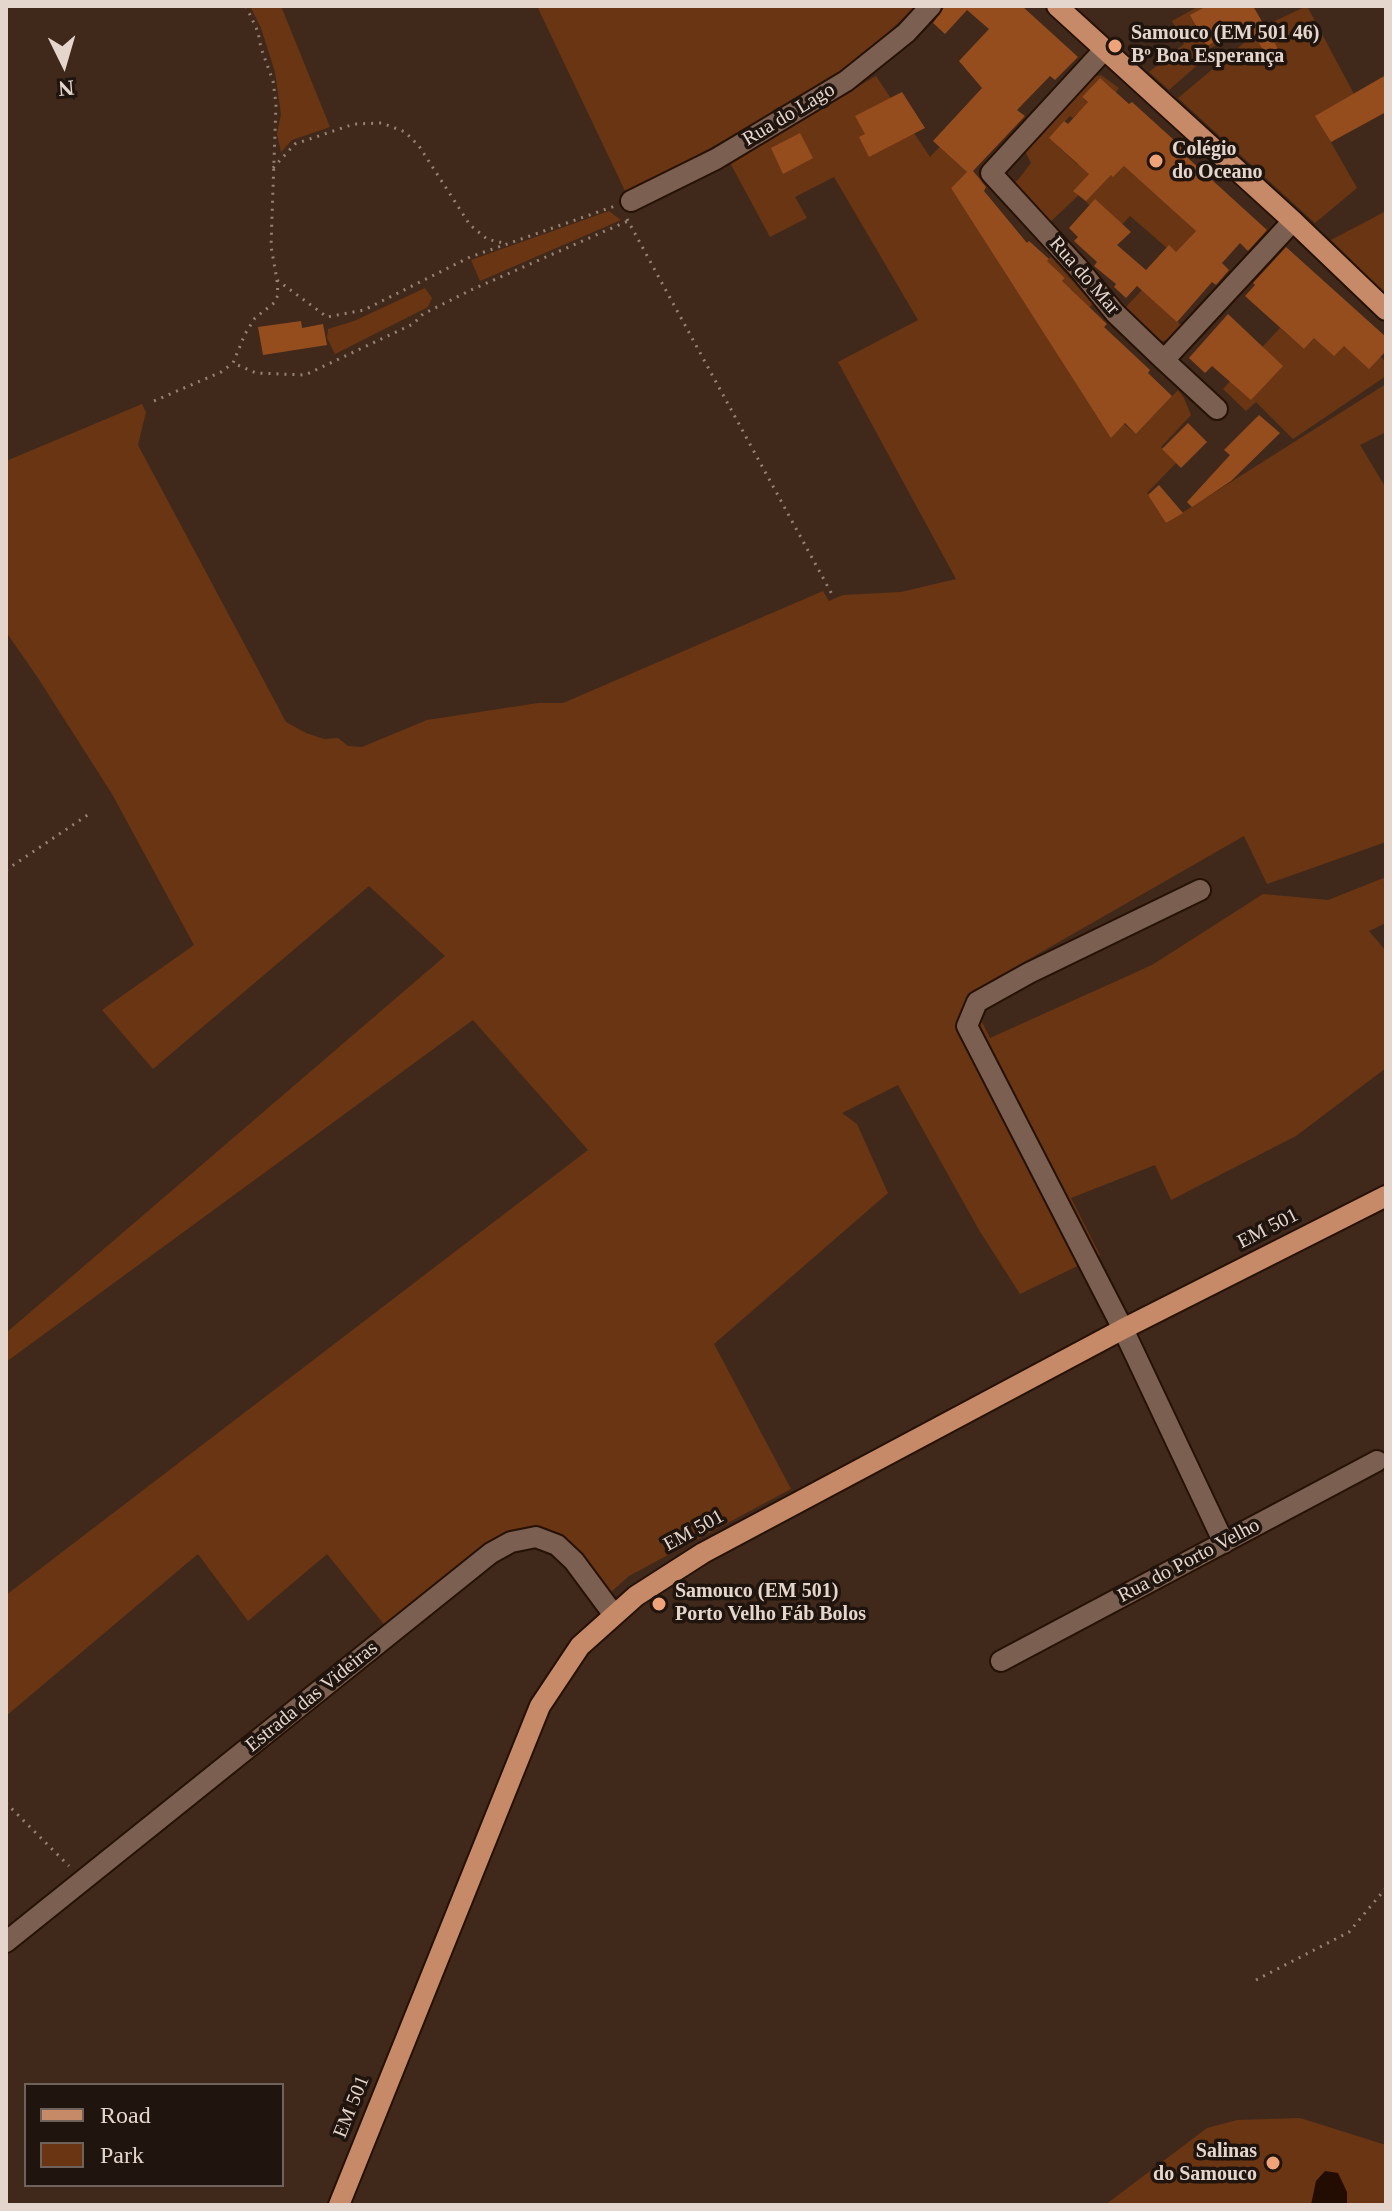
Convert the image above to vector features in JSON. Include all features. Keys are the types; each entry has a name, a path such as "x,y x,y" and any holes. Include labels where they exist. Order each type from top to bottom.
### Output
{"main road":[{"path":"1057,6 1386,310"},
{"name":"EM 501","path":"339,2205 540,1706 580,1646 614,1615 668,1574 703,1553 1123,1329 1386,1196"}],"street":[{"name":"Rua do Lago","path":"625,209 846,81 906,33 931,6"},
{"name":"Rua do Mar","path":"1104,50 991,173 1115,313 1164,360"},
{"path":"1217,409 1164,360 1293,221"},
{"path":"1200,890 977,1002 967,1026 1123,1329 1224,1543"},
{"name":"Rua do Porto Velho","path":"1001,1661 1377,1461"},
{"name":"Estrada das Videiras","path":"6,1942 491,1553 511,1542 536,1537 557,1545 574,1561 614,1615"}],"path":[{"path":"154,401 221,372 233,363 255,318 274,303 278,295 271,246 276,104 273,81 258,32 246,6"},
{"path":"273,168 295,144 354,124 382,123 405,132 419,146 470,225 487,239 503,244"},
{"path":"277,280 327,317 364,310 470,257 503,244 625,209"},
{"path":"233,363 256,373 305,375 413,324 423,314 625,209"},
{"path":"625,209 834,598"},
{"path":"6,870 92,812"},
{"path":"6,1803 83,1880"},
{"path":"1256,1980 1349,1932 1386,1888"}],"green space":[{"path":"250,6 281,6 330,127 292,140 281,152 277,134 281,114 275,72 261,28"},
{"path":"537,6 916,6 862,57 820,86 627,195"},
{"path":"1199,6 1207,6 1207,46 1231,33 1232,36 1197,56 1201,62 1169,90 1149,72 1184,44 1172,21"},
{"path":"1307,6 1354,94 1316,116 1357,188 1315,223 1178,98 1264,26"},
{"path":"1101,75 1119,88 1116,92 1100,78 1082,97 1090,105 1073,118 1070,116 1049,138 1077,164 1092,171 1073,191 1114,176 1124,166 1175,211 1196,231 1176,252 1130,216 1116,231 1079,195 1049,223 1010,184 1018,180 1031,163 1025,151 1096,76"},
{"path":"876,76 930,157 955,131 944,151 969,174 973,171 982,181 977,187 964,175 951,188 966,210 1048,297 1065,278 1047,261 1051,257 1093,304 1088,308 1071,289 1046,316 1124,424 1136,434 1178,390 1184,398 1191,415 1161,447 1176,463 1147,493 1166,523 1386,384 1386,432 1360,445 1386,488 1386,842 1267,884 1244,836 968,994 990,1038 1152,965 1263,894 1328,900 1386,877 1386,923 1369,931 1386,951 1386,1068 1296,1136 1171,1200 1155,1165 1071,1198 1100,1255 1020,1294 979,1230 898,1085 842,1113 857,1124 888,1193 714,1344 791,1489 629,1576 602,1600 557,1545 511,1542 391,1633 327,1554 248,1621 198,1554 6,1716 6,1595 588,1150 473,1020 6,1362 6,1333 445,956 369,886 153,1069 102,1010 194,945 112,794 6,632 6,461 142,404 146,412 138,445 286,722 324,739 338,738 348,746 362,747 427,720 538,703 563,703 823,591 829,601 843,595 901,592 956,579 838,362 918,320 834,177 795,197 807,218 770,237 728,159"},
{"path":"609,211 621,220 480,281 471,260"},
{"path":"1386,211 1386,295 1331,240"},
{"path":"425,288 432,298 428,307 335,354 327,338 328,329 354,321"},
{"path":"1142,290 1181,325 1167,340 1162,341 1154,336 1125,308"},
{"path":"1280,328 1304,349 1314,338 1381,357 1386,362 1386,376 1293,439 1256,402 1246,411 1223,389"},
{"name":"Salinas do Samouco","path":"1300,2118 1386,2145 1386,2205 1105,2205 1207,2128 1237,2120"}],"shaded area":[{"path":"1325,2171 1338,2173 1347,2192 1347,2205 1311,2205 1316,2181"}],"building":[{"path":"945,6 1022,6 1078,57 1055,80 1050,76 1017,110 1025,116 973,171 986,187 984,191 1027,243 1029,241 1049,259 1047,261 1065,278 1062,281 1107,324 1104,327 1150,370 1148,373 1172,396 1136,434 1125,423 1111,438 951,188 967,172 933,141 982,88 959,61 989,29 967,10 945,34 933,23"},
{"path":"1207,6 1253,6 1278,49 1267,56 1247,24 1207,46 1190,15"},
{"path":"1386,75 1386,112 1331,142 1315,116"},
{"path":"1100,78 1185,150 1183,152 1189,159 1267,230 1248,251 1240,243 1222,263 1229,270 1216,285 1212,282 1177,322 1137,286 1126,298 1114,287 1116,284 1094,266 1097,262 1074,241 1078,237 1069,228 1095,199 1131,232 1117,245 1146,270 1169,245 1176,252 1196,231 1124,166 1086,201 1073,191 1089,174 1049,138 1064,121 1068,124 1088,102 1082,97"},
{"path":"902,92 925,128 869,157 859,137 865,134 855,116"},
{"path":"800,133 813,158 783,174 771,148"},
{"path":"1286,247 1386,337 1386,351 1369,369 1344,346 1334,356 1314,338 1304,349 1245,296"},
{"path":"1228,314 1283,366 1251,400 1212,366 1205,373 1189,358"},
{"path":"301,321 302,328 323,324 327,345 263,355 258,327"},
{"path":"1259,415 1280,433 1231,481 1192,507 1187,502 1230,455 1224,450"},
{"path":"1188,423 1207,442 1181,468 1162,449"},
{"path":"1159,485 1183,513 1166,523 1148,495"}],"place":[{"name":"Samouco (EM 501 46) Bº Boa Esperança","path":"1115,46"},
{"name":"Colégio do Oceano","path":"1156,161"},
{"name":"Samouco (EM 501) Porto Velho Fáb Bolos","path":"659,1604"},
{"name":"Salinas do Samouco","path":"1273,2163"}]}
